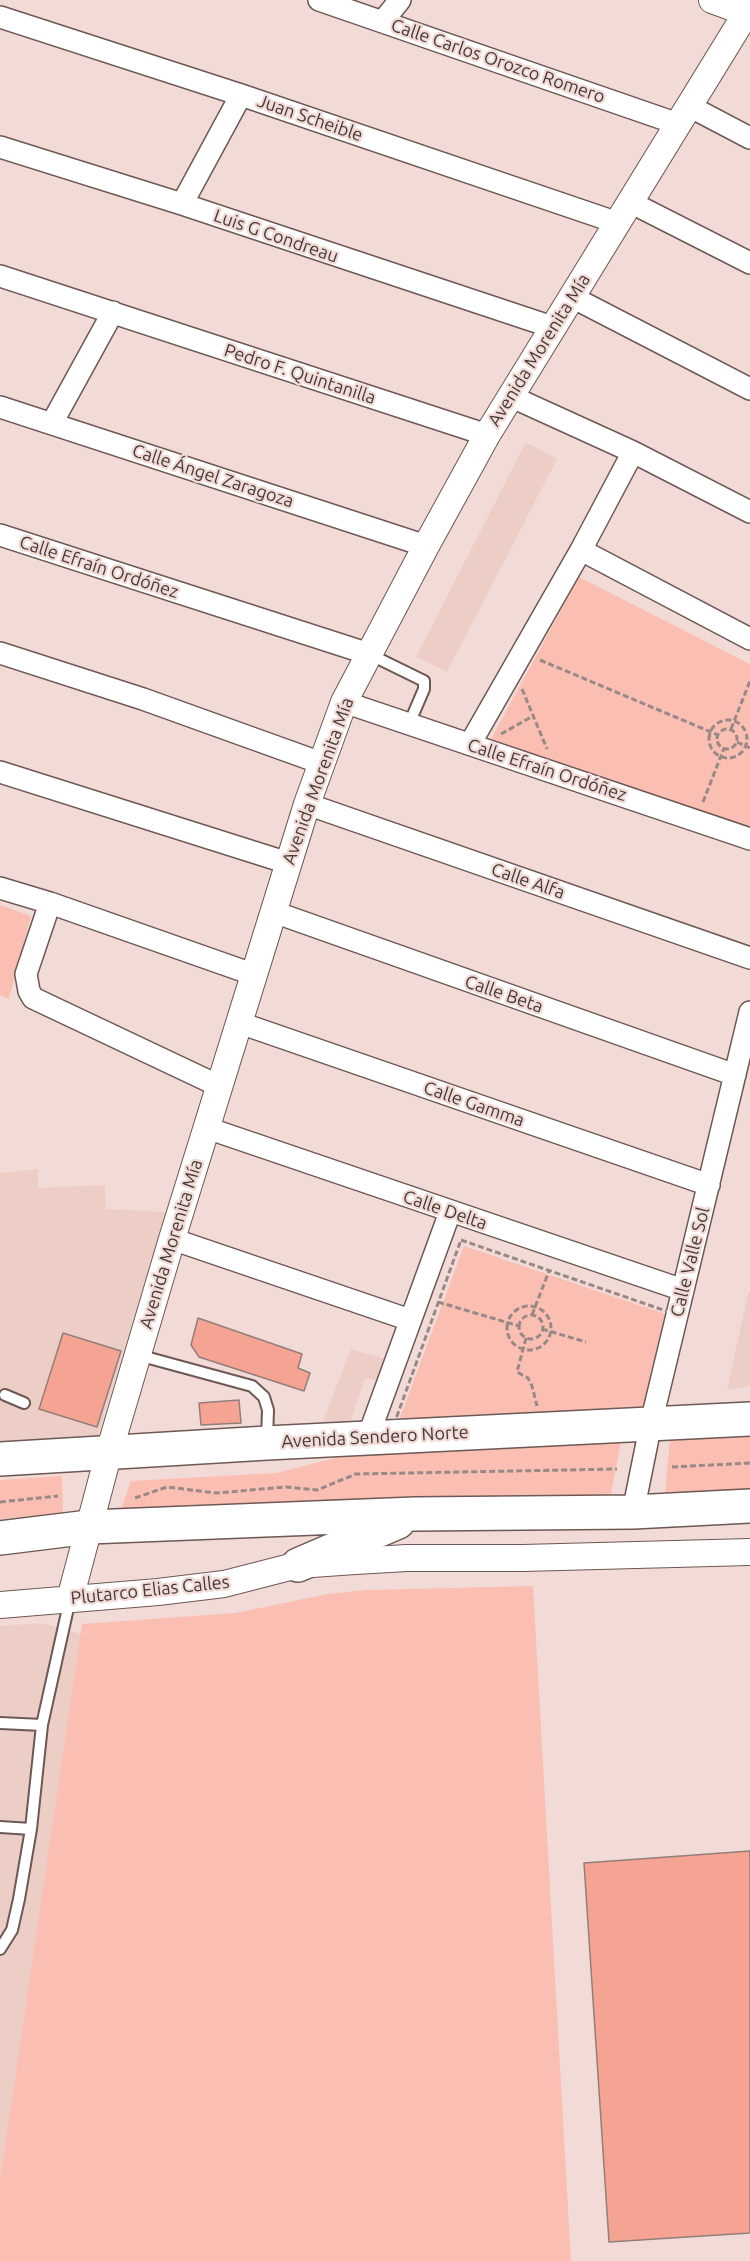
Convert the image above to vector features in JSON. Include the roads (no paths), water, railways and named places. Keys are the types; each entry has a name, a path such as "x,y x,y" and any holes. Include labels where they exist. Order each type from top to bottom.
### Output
{"main road":[{"name":"Avenida Sendero Norte","path":"0,1459 368,1437 750,1419"},
{"path":"0,1538 89,1527 415,1514 633,1512 750,1506"},
{"path":"298,1565 415,1514"}],"street":[{"name":"Calle Carlos Orozco Romero","path":"319,0 750,138"},
{"path":"383,21 400,0"},
{"path":"712,0 749,12"},
{"name":"Avenida Morenita Mía","path":"70,1599 109,1452 172,1239 288,863 344,702 487,435 683,115 749,12"},
{"name":"Juan Scheible","path":"0,17 241,95 624,212 750,263"},
{"path":"182,204 241,95"},
{"name":"Luis G Condreau","path":"0,147 182,204 552,327"},
{"name":"Pedro F. Quintanilla","path":"0,276 487,435"},
{"path":"572,297 750,388"},
{"path":"52,423 113,312"},
{"path":"510,396 633,452 750,512"},
{"name":"Calle Ángel Zaragoza","path":"0,407 426,546"},
{"path":"470,744 581,550 633,452"},
{"name":"Calle Efraín Ordóñez","path":"0,535 369,654"},
{"path":"581,550 750,639"},
{"path":"0,653 143,699 321,763"},
{"name":"Calle Efraín Ordóñez","path":"344,702 750,839"},
{"path":"0,771 288,863"},
{"name":"Calle Alfa","path":"307,804 750,958"},
{"path":"0,888 50,903 255,975"},
{"path":"50,903 26,974 29,992 33,998 219,1086"},
{"name":"Calle Beta","path":"274,912 735,1075"},
{"name":"Calle Valle Sol","path":"633,1512 651,1423 750,1012"},
{"name":"Calle Gamma","path":"240,1023 709,1185"},
{"name":"Calle Delta","path":"207,1128 683,1290"},
{"path":"368,1437 450,1212"},
{"path":"172,1239 410,1320"},
{"path":"298,1565 407,1558 535,1558 750,1552"},
{"name":"Plutarco Elias Calles","path":"0,1605 158,1592 224,1584 298,1565"}],"lane":[{"path":"369,654 424,681 424,689 409,724"},
{"path":"138,1355 252,1386 264,1397 268,1410 267,1443"},
{"path":"5,1395 24,1403"},
{"path":"0,1949 12,1930 31,1829 42,1725 70,1599"},
{"path":"0,1723 42,1725"},
{"path":"0,1827 31,1829"}]}
